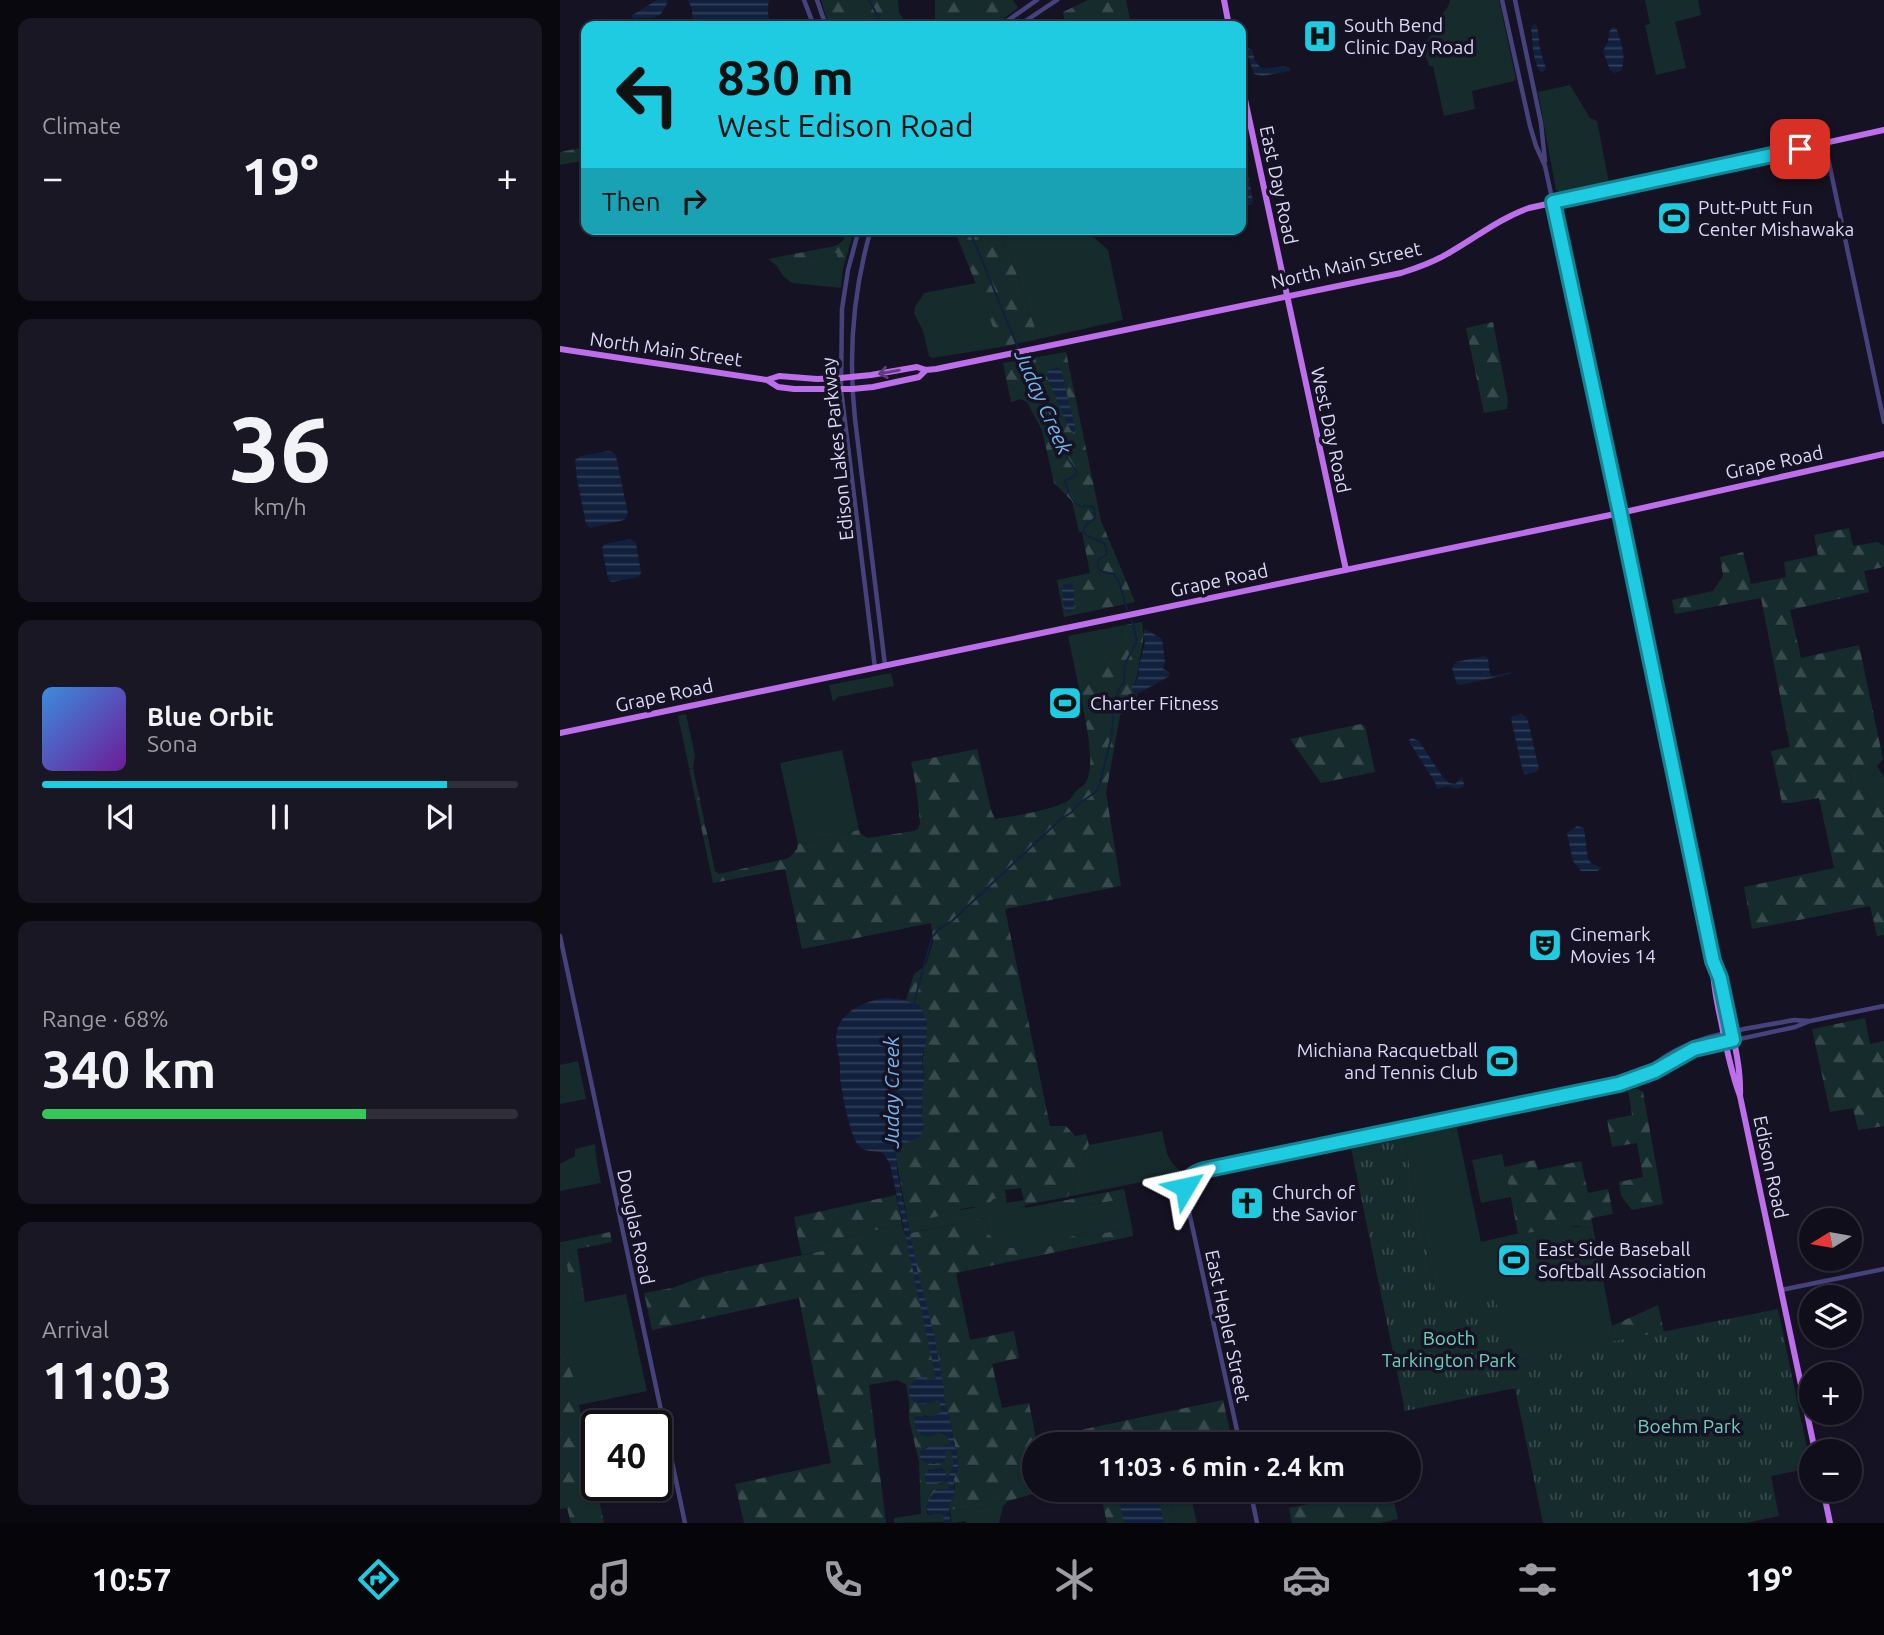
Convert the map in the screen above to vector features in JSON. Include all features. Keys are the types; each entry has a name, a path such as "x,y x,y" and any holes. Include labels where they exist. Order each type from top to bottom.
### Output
{"main road":[{"path":"1224,0 1228,21"},
{"name":"East Day Road","path":"1246,105 1286,296"},
{"name":"North Main Street","path":"767,380 779,376 841,379 917,367 926,370 1401,273 1446,255 1513,214 1553,202 1884,130"},
{"name":"West Day Road","path":"1286,296 1346,570"},
{"name":"North Main Street","path":"560,349 767,380 778,387 794,389 873,387 919,377 926,370"},
{"name":"Grape Road","path":"560,733 1620,513 1884,454"},
{"path":"1620,513 1713,961"},
{"name":"Edison Road","path":"1713,961 1720,978 1733,1036 1741,1075 1741,1096 1812,1439"},
{"name":"Edison Road","path":"1713,961 1713,980 1732,1077 1741,1096"},
{"path":"1826,1502 1830,1523"}],"street":[{"path":"804,0 812,21"},
{"path":"817,0 824,21"},
{"path":"1007,21 1037,0"},
{"path":"1026,21 1058,0"},
{"path":"1502,0 1530,126 1545,166"},
{"path":"1515,0 1541,123 1545,166 1620,513"},
{"path":"1825,144 1884,422"},
{"name":"Edison Lakes Parkway","path":"857,235 842,309 841,389 875,667"},
{"name":"Edison Lakes Parkway","path":"870,235 854,311 852,389 885,666"},
{"name":"Douglas Road","path":"560,936 685,1523"},
{"path":"1724,1038 1796,1027 1810,1021 1884,1006"},
{"name":"East Hepler Street","path":"1237,1432 1186,1198 1187,1183 1193,1175 1254,1159 1619,1084 1655,1071 1687,1052 1724,1038"},
{"path":"1781,1290 1884,1269"},
{"path":"1253,1502 1257,1523"}],"green space":[{"path":"821,0 898,0 899,13 905,21 827,21"},
{"path":"935,0 1013,0 1018,8 1000,21 935,21"},
{"path":"1088,0 1126,0 1130,21 1064,21 1063,12"},
{"path":"1450,0 1499,0 1516,79 1472,91 1475,109 1444,116 1433,66 1429,66 1419,49 1428,39"},
{"path":"1645,0 1698,0 1701,15 1675,22 1686,68 1656,75 1645,25 1650,24"},
{"path":"1570,85 1590,118 1597,121 1609,183 1561,194 1556,190 1538,92"},
{"path":"581,148 581,161 560,165 560,152"},
{"path":"844,235 852,235 843,269 838,267 837,253 825,253 777,266 768,259 835,246 844,239"},
{"path":"956,235 999,235 1011,258 1039,339 1001,347"},
{"path":"999,235 1092,235 1108,250 1123,320 1039,339 1011,258"},
{"path":"825,253 837,253 838,267 843,269 841,288 792,283 783,276 777,266 806,260"},
{"path":"976,283 1001,347 932,358 914,313 915,307 924,293"},
{"path":"1493,322 1508,401 1507,409 1484,413 1466,328"},
{"path":"1066,352 1101,521 1135,602 1064,617 1057,580 1090,573 1082,532 1079,532 1072,501 1054,483 1042,430 1027,402 1021,399 1011,402 1003,363"},
{"path":"1849,528 1853,546 1878,542 1884,546 1884,567 1864,571 1869,592 1790,610 1801,658 1859,645 1883,759 1877,766 1849,773 1853,788 1884,782 1884,935 1877,936 1870,906 1752,929 1744,887 1834,868 1819,798 1782,803 1771,751 1790,747 1761,598 1675,614 1672,600 1713,591 1723,576 1720,557 1743,552 1751,584 1786,577 1784,562 1818,555 1814,535"},
{"path":"1142,622 1142,647 1137,677 1132,685 1139,703 1120,715 1106,793 1121,886 1005,909 1050,1126 1066,1126 1075,1136 1086,1134 1089,1145 1077,1168 1073,1188 1067,1197 1025,1205 1021,1188 1005,1190 1006,1197 993,1199 988,1206 981,1209 968,1208 908,1223 895,1153 896,1147 919,1137 924,1054 920,1006 906,1000 914,974 926,965 933,942 931,923 802,949 785,869 713,883 689,769 693,768 715,871 719,874 789,858 798,844 859,830 860,834 868,838 918,829 920,823 911,762 977,749 995,819 1055,806 1070,799 1085,784 1089,771 1088,737 1080,693 1114,653 1125,625"},
{"path":"1125,625 1114,653 1080,693 1068,636"},
{"path":"891,673 894,686 838,697 833,702 829,685"},
{"path":"686,714 695,755 693,768 689,768 678,716"},
{"path":"1361,724 1365,726 1375,772 1321,783 1290,739"},
{"path":"842,750 859,830 798,844 780,763"},
{"path":"1877,766 1884,782 1853,789 1849,772"},
{"path":"1865,1018 1870,1044 1884,1041 1884,1126 1858,1130 1853,1108 1830,1112 1812,1029"},
{"path":"578,1061 586,1099 560,1104 560,1065"},
{"path":"1638,1089 1643,1092 1663,1204 1632,1210 1621,1196 1619,1182 1643,1177 1637,1143 1612,1147 1607,1120 1632,1115 1628,1090"},
{"name":"East Side Baseball Softball Association","path":"1456,1124 1481,1242 1551,1228 1593,1228 1615,1341 1509,1362 1437,1299 1403,1135"},
{"path":"1162,1131 1168,1154 1182,1171 1181,1174 1067,1197 1089,1145"},
{"name":"Boehm Park","path":"1403,1135 1437,1299 1493,1287 1509,1362 1778,1309 1799,1410 1799,1425 1802,1425 1805,1439 1799,1439 1799,1470 1771,1476 1779,1516 1746,1523 1543,1523 1515,1388 1405,1411 1350,1143"},
{"path":"595,1144 601,1183 560,1191 560,1164 575,1156 575,1149"},
{"name":"East Side Baseball Softball Association","path":"1502,1154 1511,1197 1481,1203 1472,1160"},
{"path":"1535,1160 1538,1170 1581,1161 1588,1193 1608,1189 1613,1214 1591,1218 1593,1228 1576,1226 1518,1234 1505,1167"},
{"path":"1124,1189 1126,1198 1026,1213 1025,1208"},
{"path":"896,1195 902,1224 800,1248 794,1217"},
{"path":"1006,1197 1007,1203 1024,1200 1026,1212 1080,1202 1092,1205 1126,1198 1132,1227 1096,1235 1086,1233 1069,1237 1046,1248 1007,1248 988,1234 985,1218 910,1233 908,1223 988,1206 993,1199"},
{"path":"985,1218 988,1234 1007,1248 1046,1248 1069,1237 1087,1233 1096,1235 1132,1227 1133,1236 956,1273 970,1340 1014,1331 1019,1358 992,1364 1002,1408 1029,1403 1035,1432 1022,1432 1022,1497 1008,1501 1003,1506 995,1503 973,1510 950,1509 958,1461 944,1401 944,1389 936,1379 930,1381 924,1376 929,1403 938,1399 943,1413 931,1417 924,1415 933,1435 938,1432 945,1435 950,1445 924,1448 921,1459 935,1464 946,1450 950,1449 954,1462 947,1479 944,1469 928,1470 932,1484 948,1481 949,1489 945,1489 926,1507 927,1513 921,1514 919,1462 909,1419 906,1384 897,1380 869,1385 886,1523 744,1523 735,1484 831,1463 799,1298 652,1330 644,1293 788,1258"},
{"path":"902,1224 905,1235 802,1255 800,1248"},
{"path":"610,1232 612,1242 577,1249 585,1302 575,1304 562,1242"},
{"path":"560,1242 575,1304 626,1294 647,1391 579,1405 567,1357 560,1350"},
{"path":"1658,1305 1664,1332 1660,1336 1525,1359 1615,1341 1612,1326"},
{"path":"560,1350 567,1357 581,1415 581,1501 599,1501 604,1523 571,1523 567,1508 560,1509"},
{"path":"1223,1400 1230,1432 1071,1432"},
{"path":"1102,1502 1171,1502 1175,1523 1107,1523"},
{"path":"1171,1502 1192,1502 1197,1523 1175,1523"},
{"path":"1318,1502 1394,1502 1398,1519 1380,1523 1292,1523 1289,1508"},
{"path":"995,1503 1003,1506 999,1523 951,1521 950,1509 973,1510"},
{"path":"927,1513 945,1515 944,1522 894,1523 894,1518"}],"water":[{"path":"657,0 668,0 656,17 634,19 631,16"},
{"path":"688,0 769,0 768,14 771,21 693,21"},
{"path":"1535,24 1546,69 1542,73 1536,64 1534,52 1531,27"},
{"path":"1613,27 1618,33 1623,55 1621,71 1615,73 1610,70 1603,51"},
{"path":"1248,48 1252,50 1255,61 1261,68 1287,67 1290,71 1262,76 1254,74"},
{"path":"1246,174 1248,175 1252,204 1246,205"},
{"path":"1050,369 1061,369 1075,434 1067,424 1046,375"},
{"path":"608,451 616,456 628,514 624,520 590,528 586,524 575,460 581,456"},
{"path":"630,539 636,543 641,573 638,577 612,582 608,579 602,548 605,544"},
{"path":"1066,583 1072,583 1074,591 1074,610 1068,613 1062,597 1062,587"},
{"path":"1145,629 1162,639 1165,662 1163,669 1170,672 1168,677 1137,694 1132,685 1138,678"},
{"path":"1485,656 1492,676 1512,672 1457,684 1452,668 1456,662"},
{"path":"1521,714 1528,721 1539,769 1525,774 1511,719"},
{"path":"1412,738 1419,741 1449,783 1455,784 1462,777 1463,787 1457,789 1448,786 1437,789 1410,743"},
{"path":"1577,826 1584,828 1588,859 1602,868 1597,871 1581,871 1573,861 1567,833"},
{"path":"887,998 905,1000 920,1006 927,1022 922,1059 924,1080 921,1111 924,1129 919,1137 896,1147 897,1171 934,1334 944,1401 958,1461 954,1496 949,1504 950,1521 954,1523 943,1523 944,1515 940,1513 929,1515 926,1507 937,1489 949,1489 948,1481 928,1486 925,1474 934,1469 944,1469 947,1479 953,1461 949,1449 945,1452 943,1463 926,1463 920,1457 920,1451 931,1446 949,1446 950,1442 944,1433 938,1432 929,1437 921,1435 915,1424 915,1416 931,1417 942,1412 938,1399 921,1404 909,1395 910,1385 918,1378 924,1376 931,1380 936,1379 890,1164 883,1153 858,1145 849,1122 841,1083 836,1039 840,1023 860,1005"},
{"path":"1122,1502 1159,1502 1164,1523 1124,1523"}],"waterway":[{"name":"Juday Creek","path":"869,0 880,21"},
{"name":"Juday Creek","path":"971,235 1018,348"},
{"name":"Juday Creek","path":"1020,353 1059,434 1063,452 1077,472 1065,481 1070,495 1077,504 1092,506 1095,511 1095,518 1083,530 1086,535 1105,544 1107,554 1099,559 1098,567 1101,571 1114,574 1127,609"},
{"name":"Juday Creek","path":"914,1002 932,937 1061,819 1096,792 1112,735 1114,706 1124,682 1125,664 1137,641 1132,621"}],"place":[{"name":"South Bend Clinic Day Road","path":"1320,36"},
{"name":"Putt-Putt Fun Center Mishawaka","path":"1674,218"},
{"name":"Charter Fitness","path":"1065,703"},
{"name":"Cinemark Movies 14","path":"1545,945"},
{"name":"Michiana Racquetball and Tennis Club","path":"1502,1061"},
{"name":"Church of the Savior","path":"1247,1203"},
{"name":"East Side Baseball Softball Association","path":"1514,1260"}],"route":[{"path":"1185,1187 1189,1178 1204,1170 1619,1084 1655,1071 1694,1049 1733,1040 1720,978 1713,961 1553,202 1800,149"}],"park label":[{"name":"Booth Tarkington Park","path":"1449,1349"}]}
